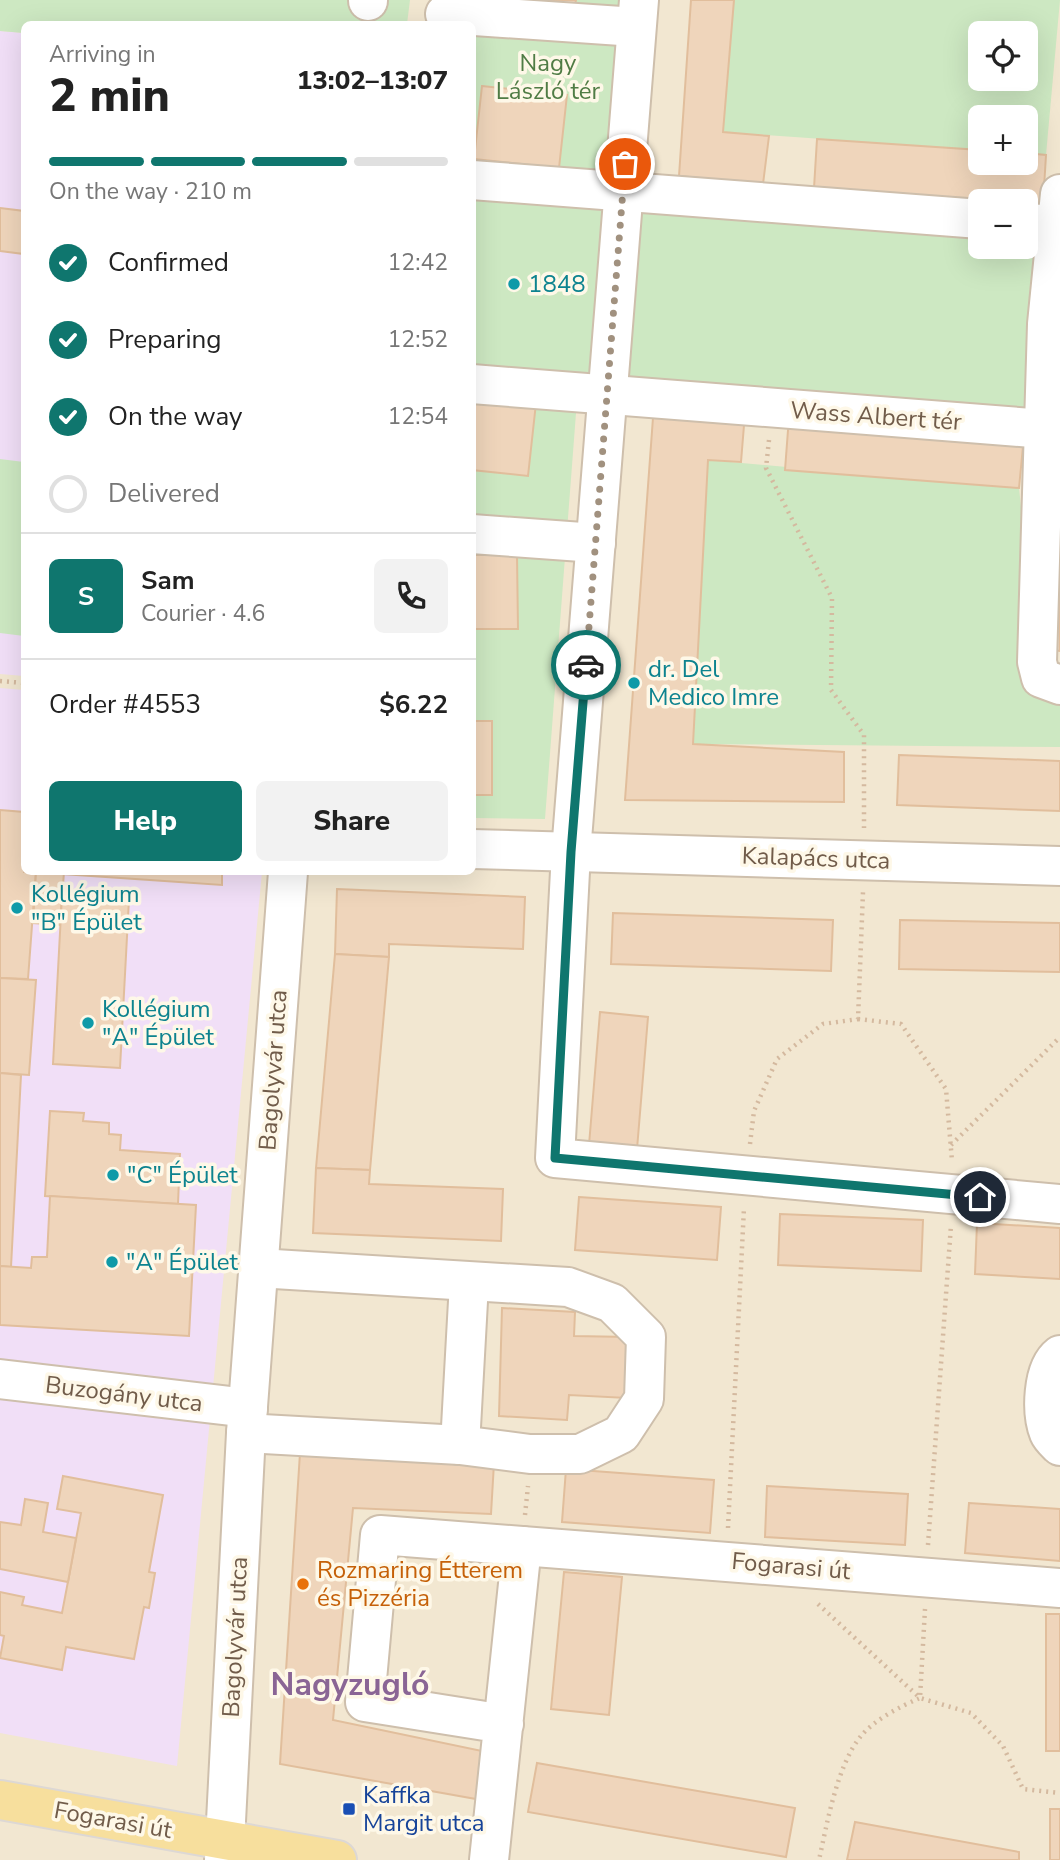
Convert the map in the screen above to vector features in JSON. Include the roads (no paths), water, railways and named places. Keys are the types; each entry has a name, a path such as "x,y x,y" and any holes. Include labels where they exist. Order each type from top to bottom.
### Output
{"main road":[{"name":"Fogarasi út","path":"0,1800 224,1851 337,1860"}],"street":[{"path":"445,13 638,13 571,852 555,1158 1060,1204"},
{"path":"476,180 968,218"},
{"path":"1047,214 1045,429 1037,662 1041,678 1060,685"},
{"name":"Wass Albert tér","path":"476,384 1045,429"},
{"path":"476,534 596,543"},
{"name":"Kalapács utca","path":"476,849 1060,866"},
{"name":"Bagolyvár utca","path":"224,1851 247,1421 288,875"},
{"path":"247,1421 530,1454 580,1454 621,1434 644,1399 646,1337 612,1303 568,1287 258,1268"},
{"path":"460,1445 469,1283"},
{"path":"1060,1355 1054,1359 1044,1396 1049,1434 1060,1446"},
{"name":"Buzogány utca","path":"0,1379 247,1421"},
{"name":"Fogarasi út","path":"504,1724 365,1702 380,1535 1060,1588"},
{"path":"489,1860 522,1546"}],"place":[{"name":"1848","path":"514,284"},
{"name":"dr. Del Medico Imre","path":"634,683"},
{"name":"Kollégium \"B\" Épület","path":"17,908"},
{"name":"Kollégium \"A\" Épület","path":"88,1023"},
{"name":"\"C\" Épület","path":"113,1175"},
{"name":"\"A\" Épület","path":"112,1262"},
{"name":"Rozmaring Étterem és Pizzéria","path":"303,1584"},
{"name":"Kaffka Margit utca","path":"349,1809"}],"district":[{"name":"Nagyzugló","path":"350,1684"}],"park label":[{"name":"Nagy László tér","path":"548,77"}]}
